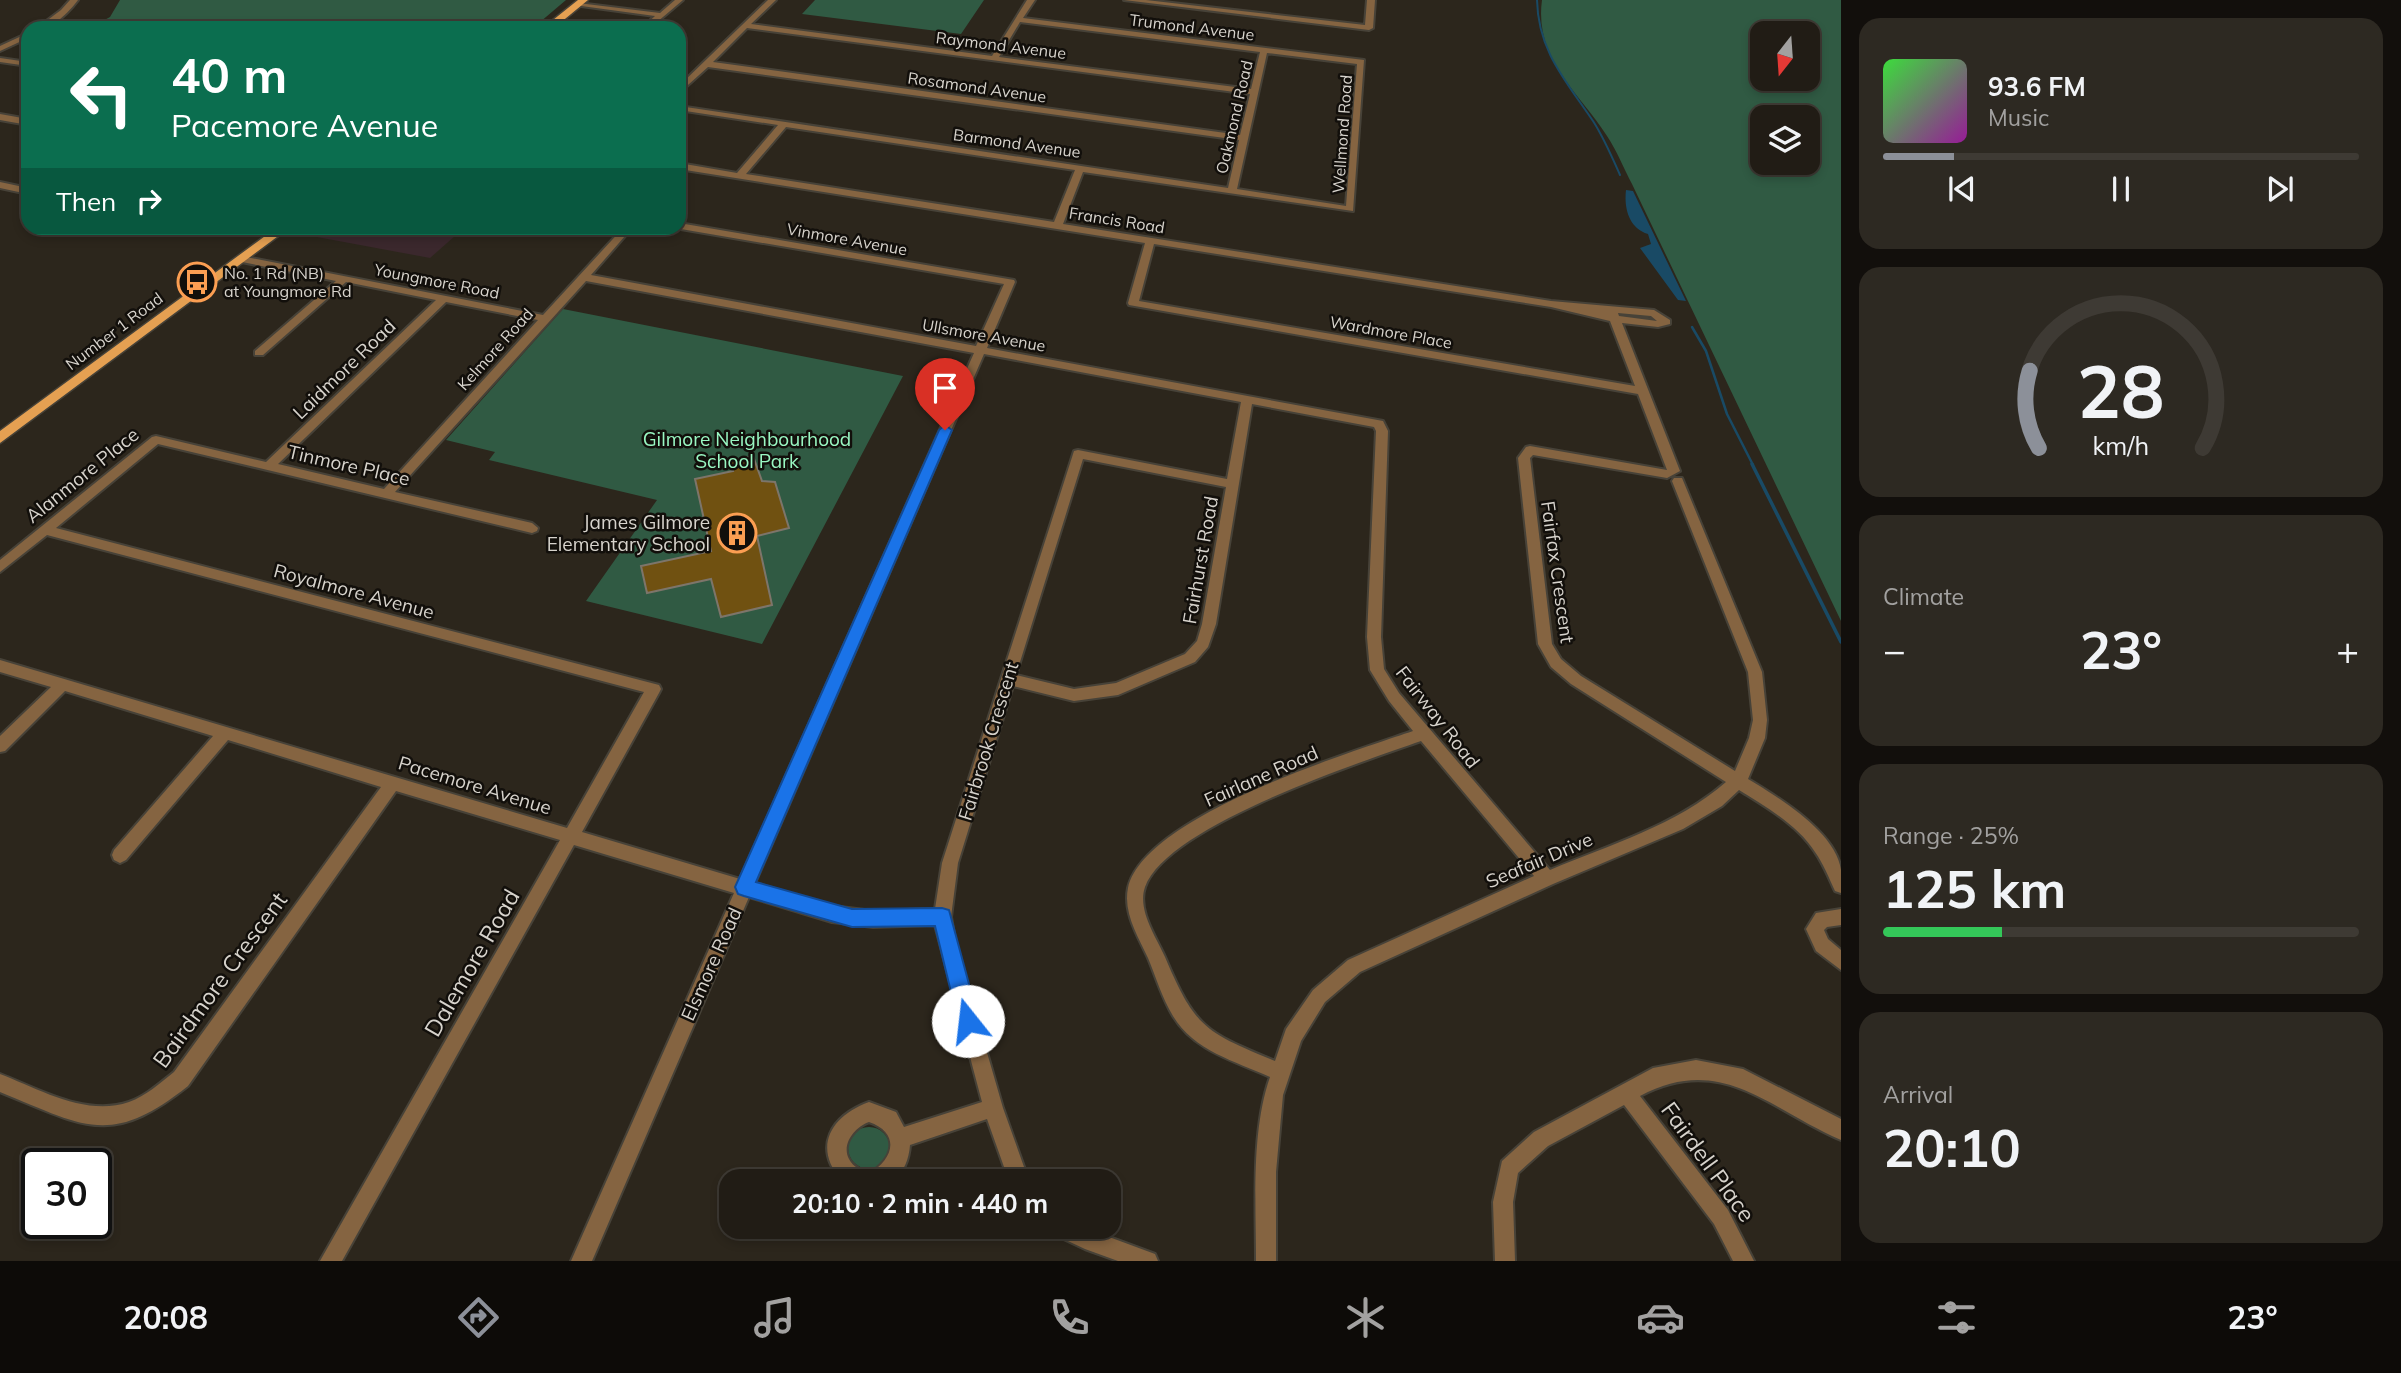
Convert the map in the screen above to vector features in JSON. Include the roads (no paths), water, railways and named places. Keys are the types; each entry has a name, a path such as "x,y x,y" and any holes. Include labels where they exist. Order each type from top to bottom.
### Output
{"main road":[{"path":"557,21 581,2"},
{"name":"Number 1 Road","path":"0,438 274,235"}],"street":[{"path":"51,21 74,0"},
{"path":"654,21 679,0"},
{"path":"686,85 772,0"},
{"path":"994,58 1031,0"},
{"path":"1128,0 1369,28 1371,0"},
{"path":"581,2 661,15"},
{"name":"Trumond Avenue","path":"1019,20 1362,62"},
{"name":"Raymond Avenue","path":"746,26 1253,92"},
{"path":"0,49 21,38"},
{"name":"Oakmond Road","path":"1231,191 1264,50"},
{"path":"0,60 21,63"},
{"name":"Wellmond Road","path":"1350,209 1362,62"},
{"name":"Rosamond Avenue","path":"707,64 1243,138"},
{"name":"Barmond Avenue","path":"686,109 1350,209"},
{"path":"0,117 21,121"},
{"path":"740,175 784,124"},
{"name":"Francis Road","path":"686,168 1613,314 1644,391"},
{"path":"1057,226 1080,168"},
{"path":"0,185 21,190"},
{"name":"Vinmore Avenue","path":"686,227 1010,282"},
{"name":"Kelmore Road","path":"387,493 622,235"},
{"name":"Wardmore Place","path":"1150,241 1133,303 1644,391"},
{"name":"Youngmore Road","path":"241,259 545,318"},
{"name":"Ullsmore Avenue","path":"583,277 1379,424"},
{"path":"259,353 344,280"},
{"name":"Elsmore Road","path":"581,1261 1010,282"},
{"name":"Laidmore Road","path":"269,466 443,299"},
{"path":"1644,391 1673,476 1755,672 1760,720 1757,738 1739,781 1807,830 1821,846 1841,885"},
{"name":"Fairhurst Road","path":"1008,679 1074,695 1102,694 1178,664 1198,651 1209,624 1247,399"},
{"name":"Fairway Road","path":"1379,424 1382,431 1376,661 1384,683 1422,734 1547,879"},
{"name":"Tinmore Place","path":"156,440 532,528"},
{"name":"Alanmore Place","path":"0,567 156,440"},
{"name":"Fairfax Crescent","path":"1673,476 1530,450 1524,458 1545,645 1556,663 1576,680 1739,781"},
{"name":"Fairbrook Crescent","path":"1015,1169 993,1108 954,973 942,917 945,878 1078,454 1232,484"},
{"name":"Royalmore Avenue","path":"44,530 654,689"},
{"name":"Pacemore Avenue","path":"0,666 852,918 942,917"},
{"path":"0,746 63,684"},
{"name":"Dalemore Road","path":"330,1261 654,689"},
{"path":"120,855 226,733"},
{"name":"Fairlane Road","path":"1279,1072 1210,1040 1185,1017 1137,913 1135,899 1138,882 1158,856 1233,807 1422,734"},
{"name":"Seafair Drive","path":"1266,1261 1266,1172 1273,1094 1293,1036 1319,996 1354,966 1693,816 1739,781"},
{"name":"Bairdmore Crescent","path":"0,1083 95,1119 133,1112 166,1093 181,1079 393,783"},
{"path":"1841,917 1822,919 1815,929 1822,945 1841,961"},
{"path":"1505,1261 1503,1202 1510,1168 1541,1139 1660,1075 1696,1069 1722,1073 1763,1087 1841,1129"},
{"name":"Fairdell Place","path":"1627,1094 1721,1217 1744,1261"},
{"path":"900,1138 993,1108"},
{"path":"844,1169 837,1152 838,1140 849,1120 859,1114 880,1114 896,1128 900,1138 898,1161 893,1169"},
{"path":"1084,1239 1148,1261"}],"water":[{"path":"1626,190 1633,191 1686,301 1678,300 1640,248 1651,244 1648,234 1636,227 1629,216"}],"waterway":[{"path":"1537,0 1542,35 1555,65 1597,127 1620,175"},
{"path":"1692,327 1706,351 1727,414 1753,465"},
{"path":"1752,464 1841,642"}],"place":[{"name":"No. 1 Rd (NB) at Youngmore Rd","path":"197,282"},
{"name":"James Gilmore Elementary School","path":"737,533"}],"park label":[{"name":"Gilmore Neighbourhood School Park","path":"747,450"}]}
